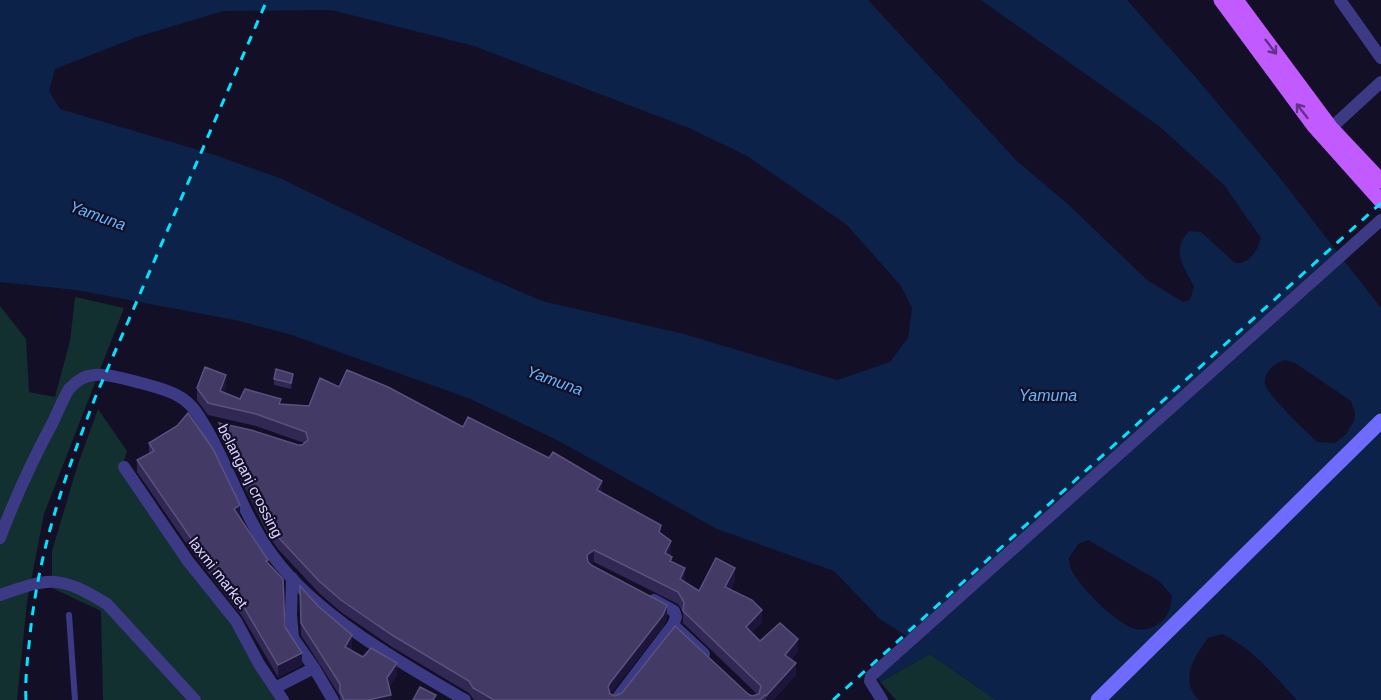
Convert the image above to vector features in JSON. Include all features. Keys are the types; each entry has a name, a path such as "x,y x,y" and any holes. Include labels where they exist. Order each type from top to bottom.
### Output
{"main road":[{"path":"1221,0 1314,126 1381,201"},
{"path":"1236,0 1331,128 1381,181"},
{"path":"1098,700 1381,421"}],"street":[{"path":"1340,0 1381,58"},
{"path":"1331,128 1381,82"},
{"path":"882,700 870,681 871,676 1381,220"},
{"name":"belanganj crossing","path":"0,538 4,514 69,390 78,381 86,377 120,377 167,390 190,404 202,422 217,446 256,530 273,557 292,578 324,608 364,639 465,700"},
{"path":"202,422 223,427"},
{"name":"laxmi market","path":"124,467 188,561 236,621 259,664 283,700"},
{"path":"292,578 293,638 333,700"},
{"path":"0,595 53,580 89,593 107,604 195,700"},
{"path":"616,700 673,625 674,611 643,594"},
{"path":"673,625 717,666"},
{"path":"275,688 314,668"}],"lane":[{"path":"69,615 75,700"}],"green space":[{"path":"75,297 124,308 44,514 27,602 17,700 0,700 0,306 26,339 29,392 55,397 70,341"},
{"path":"98,409 127,451 121,470 232,622 276,700 103,700 101,611 52,588 52,551 78,464"},
{"path":"930,654 996,700 896,700 880,682"}],"water":[{"name":"Yamuna","path":"0,0 868,0 1017,161 1070,206 1147,280 1183,302 1190,300 1194,287 1183,265 1180,252 1183,239 1189,231 1201,232 1235,263 1249,259 1261,238 1224,185 1159,126 981,0 1127,0 1272,168 1381,308 1381,700 1297,700 1244,647 1222,634 1208,638 1191,669 1190,685 1199,700 996,700 930,654 880,682 877,676 917,643 880,619 834,571 717,529 557,440 468,398 289,334 235,320 76,290 0,282","holes":["331,10 474,46 689,128 747,156 847,225 901,286 912,308 908,338 890,362 837,380 684,334 542,301 457,264 282,179 212,154 60,109 49,91 55,69 137,37 223,11","1281,361 1295,363 1351,401 1355,413 1354,421 1346,434 1335,443 1317,442 1267,389 1266,376","1088,540 1159,581 1172,596 1167,616 1153,627 1139,630 1119,621 1083,587 1071,569 1069,558 1078,544"]}],"building":[{"path":"205,367 226,375 220,391 240,399 245,389 281,399 279,404 309,406 320,378 339,387 347,370 388,387 463,427 468,417 549,458 553,452 602,481 597,490 661,525 659,532 671,541 665,553 672,557 670,561 685,568 680,579 699,591 716,558 735,568 725,587 752,600 762,610 746,627 760,641 780,623 798,639 785,655 796,663 760,700 494,700 473,688 469,681 392,635 341,600 319,581 268,523 219,423 251,430 298,445 308,440 306,432 256,414 208,403 197,388","holes":["594,550 678,592 684,602 683,611 761,686 759,694 752,696 748,694 675,626 622,693 615,696 610,694 608,687 610,683 663,615 667,605 591,565 587,555"]},
{"path":"276,369 293,374 291,383 274,379"},
{"path":"188,413 213,449 240,505 234,509 268,560 266,561 283,579 285,627 302,653 278,665 242,604 195,544 137,460 154,451 149,443 177,426"},
{"path":"300,586 318,606 352,635 345,647 363,657 371,648 397,663 387,678 391,695 368,700 344,700 340,692 340,684 301,623"},
{"path":"420,687 436,695 433,700 413,700"}],"railway":[{"path":"26,700 26,679 38,580 53,519 72,459 95,398 267,0"},
{"path":"833,700 1381,203"}]}
